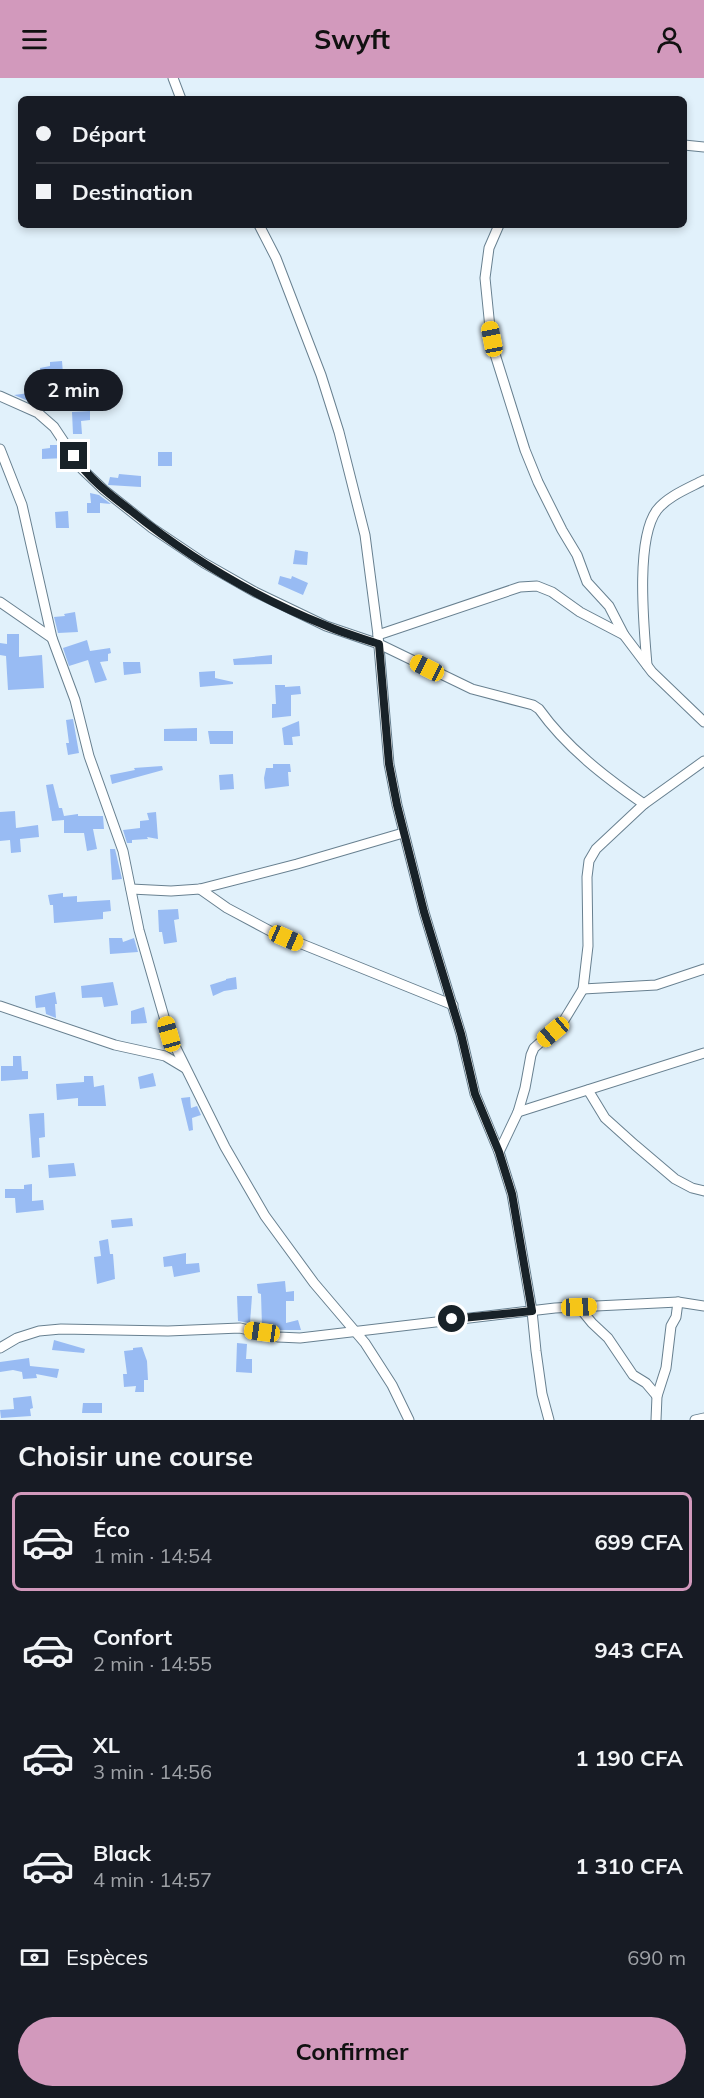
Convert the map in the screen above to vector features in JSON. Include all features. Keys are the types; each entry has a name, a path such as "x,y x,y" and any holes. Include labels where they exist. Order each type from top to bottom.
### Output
{"street":[{"path":"173,78 180,96"},
{"path":"687,145 704,147"},
{"path":"261,228 276,258 298,313 339,432 365,535 378,639 389,764 403,833 453,1005 475,1094 499,1152 512,1194 532,1311 542,1394 549,1420"},
{"path":"499,228 489,248 485,278 490,328 494,351 525,450 538,482 577,555 587,582 609,606 624,636 670,690 704,722"},
{"path":"0,396 38,413 54,427 82,469 104,490 152,528 204,563 255,592 316,621 378,639 472,689 532,705 539,709 576,752 605,777 644,804"},
{"path":"0,448 22,505 52,638 75,700 89,756 120,842 139,930 169,1034 225,1147 265,1216 314,1283 365,1343 392,1385 409,1420"},
{"path":"647,665 644,627 644,562 651,519 659,507 704,480"},
{"path":"378,639 520,587 537,586 552,592 579,612 624,636"},
{"path":"0,602 52,638"},
{"path":"499,1152 518,1112 534,1048 563,1022 583,989 588,946 587,877 590,861 596,849 644,804 704,761"},
{"path":"131,890 200,889 403,833"},
{"path":"200,889 227,908 272,932 453,1005"},
{"path":"583,989 656,985 704,969"},
{"path":"0,1006 115,1045 165,1056 185,1068"},
{"path":"518,1112 704,1053"},
{"path":"588,1090 605,1118 635,1145 675,1179 692,1188 704,1191"},
{"path":"0,1348 17,1338 39,1331 62,1329 168,1331 240,1328 278,1337 300,1338 579,1307 678,1302 704,1306"},
{"path":"656,1420 657,1396 666,1368 671,1326 676,1317 678,1302"},
{"path":"579,1307 608,1338 633,1375 646,1383 657,1396"},
{"path":"695,1420 704,1419"}],"building":[{"path":"62,361 63,374 41,376 40,368 50,366 50,362"},
{"path":"52,390 53,396 37,399 38,403 14,395"},
{"path":"90,411 90,420 81,421 82,434 73,434 72,412"},
{"path":"50,445 58,445 67,458 42,459 42,449 50,448"},
{"path":"158,452 172,452 172,466 158,466"},
{"path":"119,474 141,476 141,487 108,485 110,477 118,478"},
{"path":"90,493 99,495 111,504 100,503 100,513 87,513 87,503 91,503"},
{"path":"68,511 69,528 56,528 55,512"},
{"path":"295,550 308,552 307,565 293,564"},
{"path":"280,576 291,579 292,576 308,583 303,595 278,584"},
{"path":"75,612 78,632 58,633 54,617"},
{"path":"7,634 19,634 19,657 42,655 44,688 8,690 6,656 0,655 0,643 7,644"},
{"path":"87,640 90,651 110,648 108,661 100,662 107,680 95,683 88,660 69,666 63,648"},
{"path":"272,655 272,664 234,665 233,659"},
{"path":"123,662 140,662 141,673 124,675"},
{"path":"215,671 215,678 233,682 233,684 200,687 199,672"},
{"path":"275,685 300,686 301,694 291,695 291,716 272,718 272,704 276,704"},
{"path":"73,719 79,753 68,755 66,720"},
{"path":"299,721 300,736 292,737 293,745 284,745 282,728"},
{"path":"197,728 197,741 164,741 164,729"},
{"path":"208,731 233,731 233,744 210,744"},
{"path":"273,764 290,764 289,786 265,789 266,768 273,768"},
{"path":"162,766 163,770 112,784 110,775 135,770 134,768"},
{"path":"233,774 234,789 220,790 219,775"},
{"path":"53,784 59,808 62,808 64,816 78,814 78,816 103,816 104,829 93,829 97,849 87,851 84,833 64,833 64,820 52,821 46,785"},
{"path":"15,811 16,828 38,825 39,837 20,839 21,852 11,853 10,840 0,841 0,812"},
{"path":"156,812 158,839 147,837 148,839 132,840 132,843 127,843 123,830 140,828 140,821 149,820 147,813"},
{"path":"110,849 115,849 122,879 112,880"},
{"path":"63,893 63,897 77,896 77,902 110,900 111,911 103,912 103,919 54,923 53,905 50,905 48,895"},
{"path":"178,909 179,919 174,920 177,942 164,944 162,932 159,932 158,910"},
{"path":"109,938 122,938 123,942 134,938 138,952 110,954"},
{"path":"236,977 237,989 213,996 210,985"},
{"path":"113,982 118,1005 104,1007 102,997 82,998 81,986"},
{"path":"55,992 56,1018 46,1014 45,1007 36,1008 35,999 35,996"},
{"path":"144,1007 147,1023 131,1024 131,1011"},
{"path":"13,1056 21,1056 22,1071 28,1071 28,1079 1,1081 1,1066 13,1066"},
{"path":"153,1073 156,1086 140,1089 138,1077"},
{"path":"84,1076 93,1076 94,1087 104,1085 106,1106 78,1106 78,1098 57,1100 56,1084 84,1082"},
{"path":"190,1097 191,1108 197,1106 201,1115 192,1118 193,1130 189,1131 181,1098"},
{"path":"44,1113 45,1137 39,1138 40,1157 32,1158 29,1114"},
{"path":"74,1163 76,1176 49,1178 48,1165"},
{"path":"32,1184 32,1201 43,1200 44,1210 16,1213 15,1198 5,1198 5,1189 24,1189 24,1185"},
{"path":"132,1218 133,1226 112,1228 111,1220"},
{"path":"108,1239 110,1254 113,1254 115,1279 97,1284 94,1257 101,1256 99,1241"},
{"path":"186,1253 186,1264 199,1263 200,1272 174,1277 172,1266 164,1267 163,1257"},
{"path":"285,1281 286,1292 294,1291 294,1301 286,1301 286,1323 298,1320 301,1330 279,1330 262,1326 261,1294 258,1293 257,1284"},
{"path":"237,1296 252,1296 250,1323 238,1321"},
{"path":"54,1340 85,1349 84,1353 52,1350"},
{"path":"237,1343 247,1344 246,1359 252,1359 252,1373 236,1372"},
{"path":"142,1347 147,1361 148,1380 144,1380 144,1392 135,1392 136,1386 124,1387 123,1374 127,1374 124,1351"},
{"path":"29,1358 30,1366 59,1369 57,1378 36,1374 37,1378 23,1379 22,1372 13,1370 0,1372 0,1362"},
{"path":"31,1396 33,1408 30,1409 31,1416 1,1418 0,1410 14,1409 13,1398"},
{"path":"83,1403 102,1403 102,1413 82,1413"}],"route":[{"path":"74,456 82,469 104,490 152,528 204,563 255,592 326,626 379,644 389,764 403,833 461,1034 475,1094 505,1167 512,1194 532,1311 452,1319"}]}
